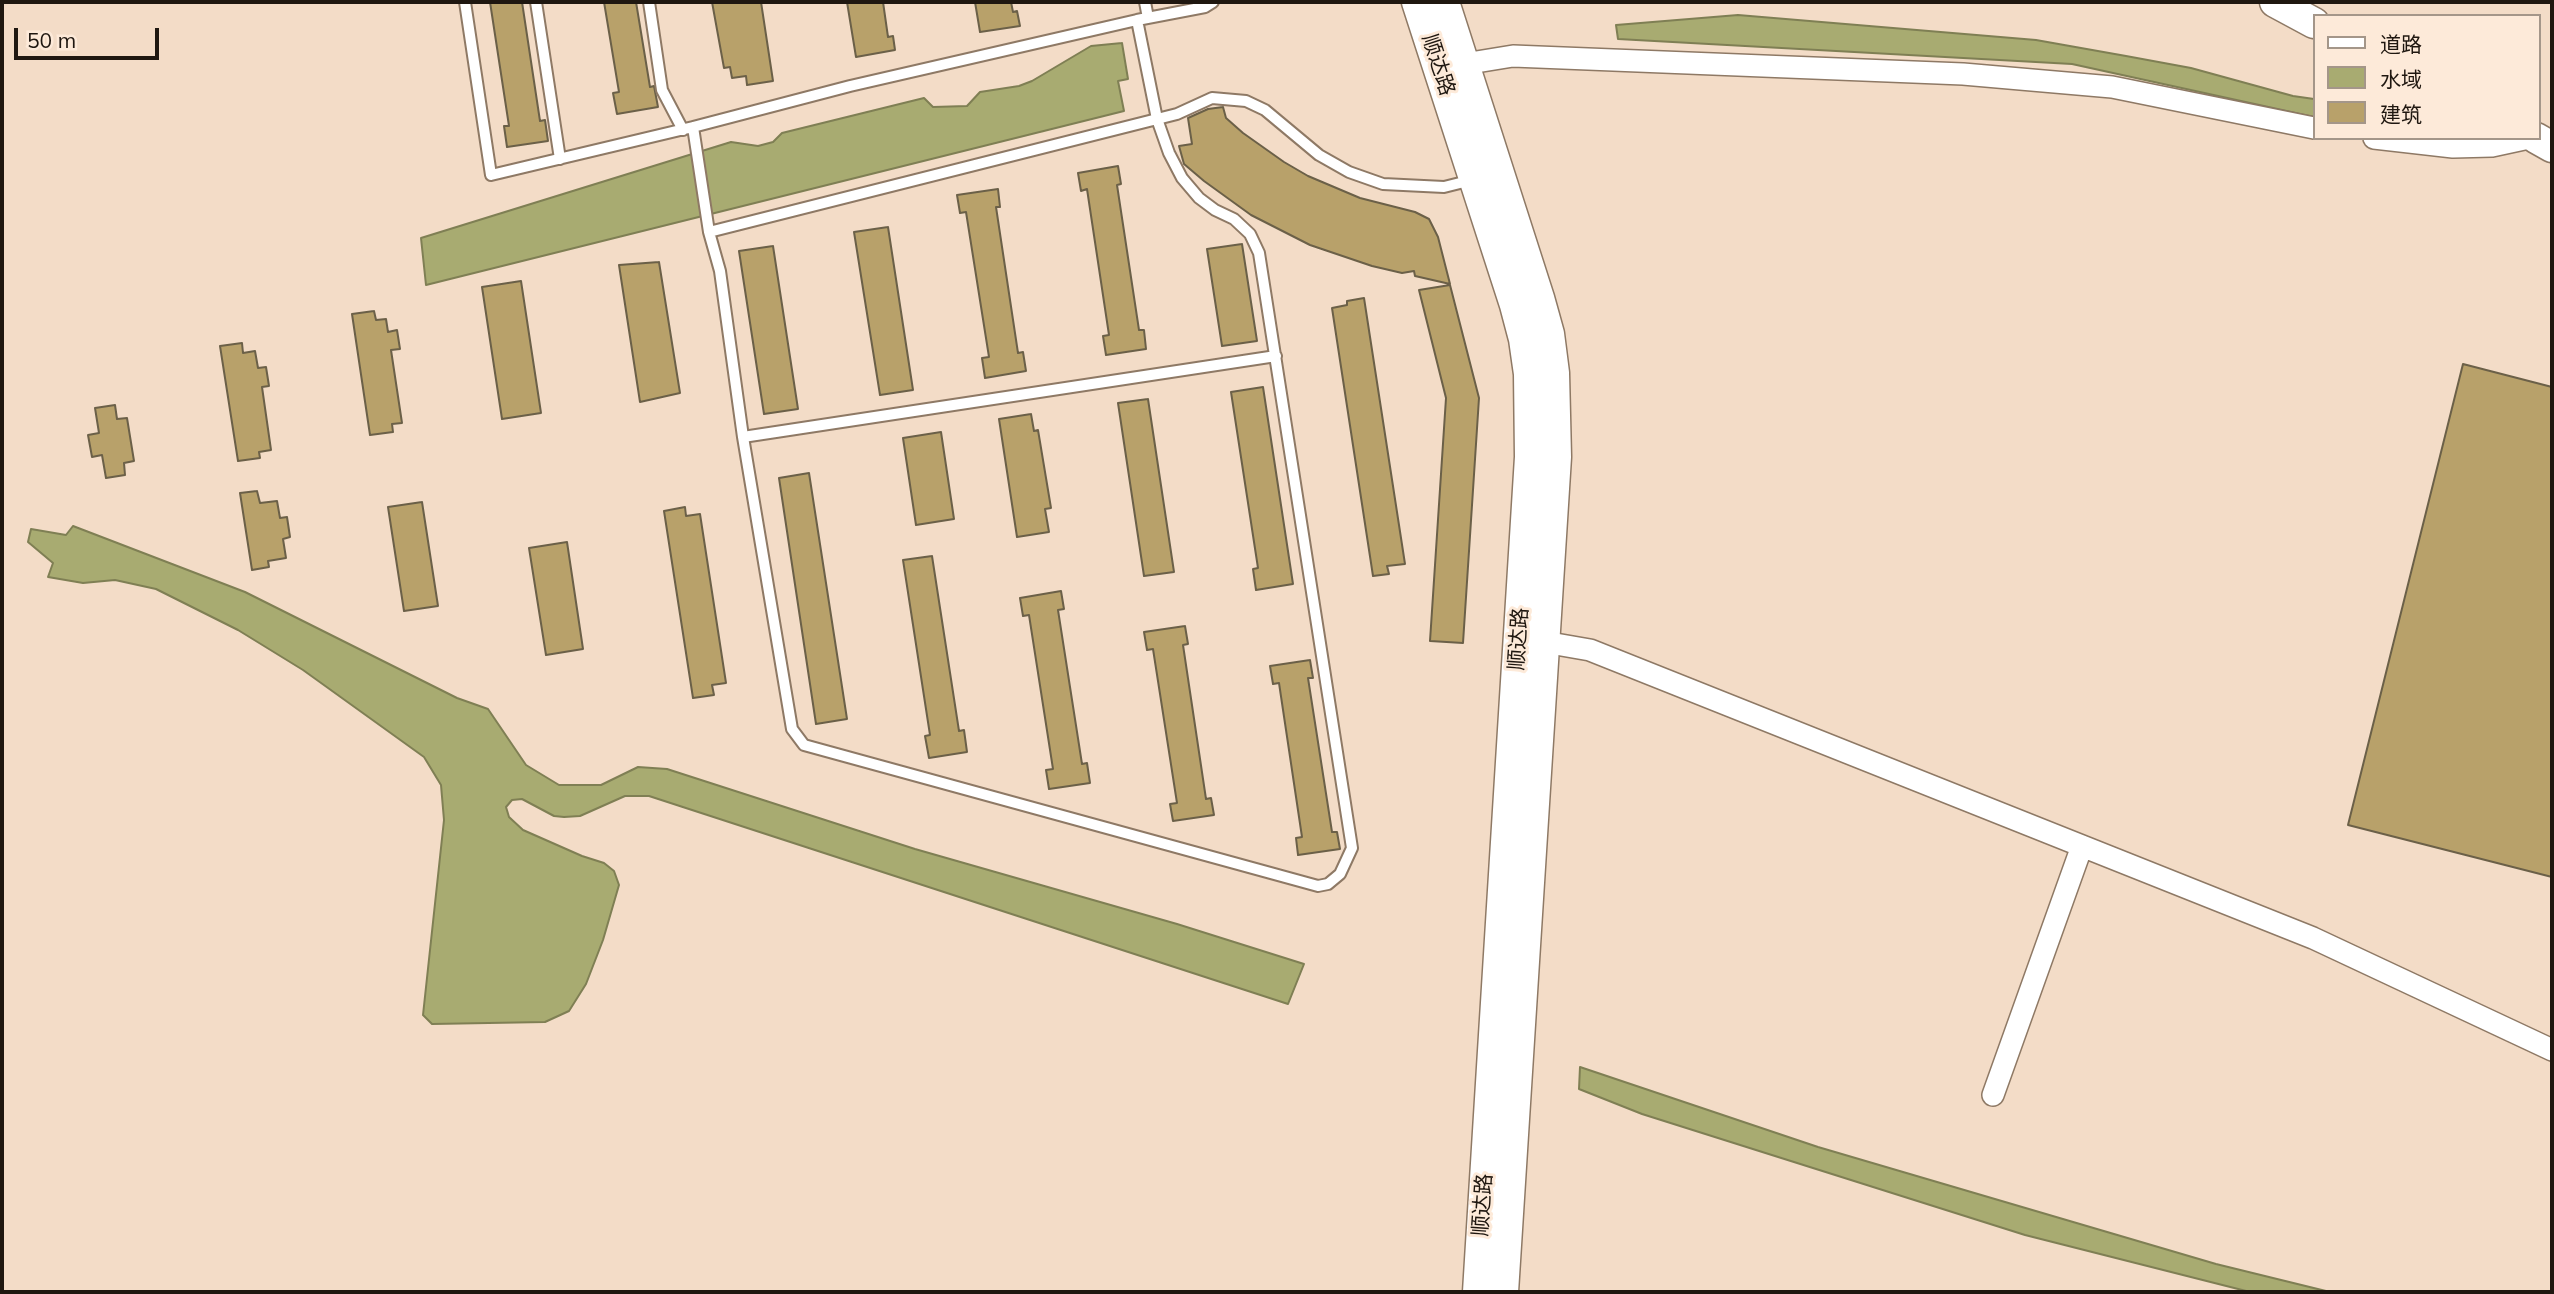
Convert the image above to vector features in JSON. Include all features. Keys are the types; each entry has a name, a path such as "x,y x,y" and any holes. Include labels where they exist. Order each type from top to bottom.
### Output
{"main road":[{"name":"顺达路","path":"1417,2 1524,339 1528,374 1530,457 1478,1292"},
{"name":"顺达路","path":"1444,2 1549,334 1553,373 1556,457 1503,1292"},
{"path":"2275,2 2308,14"}],"street":[{"path":"1464,64 1513,56 1963,74 2112,88 2312,128"},
{"path":"2392,140 2453,147 2492,146 2520,140"},
{"path":"1544,642 1590,650 2313,938 2552,1050"},
{"path":"1993,1095 2082,846"}],"lane":[{"path":"465,2 491,175 688,129 850,86 1205,7 1213,2"},
{"path":"537,2 560,159"},
{"path":"649,2 662,90 688,129 709,232 720,271 743,437 792,729 804,745 1318,886 1328,884 1340,874 1352,848 1259,253 1250,234 1234,219 1199,198 1182,178 1169,153 1157,119 1142,19 1145,2"},
{"path":"709,232 1177,114 1212,98 1247,101 1265,110 1319,155 1349,172 1383,184 1444,187 1475,180"},
{"path":"743,437 1276,356"}],"water":[{"path":"1738,15 2036,40 2191,68 2312,99 2312,117 2072,64 1618,39 1616,25"},
{"path":"1122,43 1128,79 1118,81 1124,111 426,285 421,238 731,142 758,146 773,142 782,133 924,98 933,107 967,106 980,92 1019,86 1032,81 1091,46"},
{"path":"73,526 245,592 457,698 488,709 526,765 559,785 601,785 638,767 667,769 915,849 1177,924 1304,964 1288,1004 649,796 625,796 580,816 564,817 554,816 522,799 512,800 506,807 509,817 523,830 604,863 614,871 619,885 603,940 586,984 569,1011 545,1022 432,1024 423,1015 444,820 441,785 424,757 303,670 238,630 156,589 115,580 83,583 48,577 53,563 28,542 31,529 66,535"},
{"path":"1580,1067 1818,1147 2216,1264 2330,1292 2250,1292 2025,1235 1642,1114 1579,1089"}],"building":[{"path":"490,2 522,2 540,121 545,120 548,141 507,147 504,126 509,126"},
{"path":"604,2 636,2 650,87 654,86 658,107 617,114 613,93 619,92"},
{"path":"712,2 761,2 773,81 747,85 746,76 732,78 730,67 724,68"},
{"path":"847,2 883,2 888,37 893,36 895,50 856,57"},
{"path":"975,2 1011,2 1013,12 1017,11 1020,26 980,32"},
{"path":"1223,107 1226,118 1243,133 1308,176 1360,198 1415,212 1429,219 1438,237 1450,284 1415,276 1414,271 1402,273 1372,266 1310,245 1251,215 1204,181 1184,164 1179,146 1192,144 1188,118 1208,109"},
{"path":"1118,166 1121,184 1117,185 1139,330 1144,330 1146,349 1106,355 1103,336 1109,335 1087,189 1081,191 1078,173"},
{"path":"998,189 1000,207 996,207 1018,353 1023,352 1026,371 985,378 982,358 989,357 966,212 960,213 957,195"},
{"path":"888,227 913,390 880,395 854,232"},
{"path":"1242,244 1257,341 1222,346 1207,249"},
{"path":"773,246 798,409 764,414 739,251"},
{"path":"659,262 680,393 640,402 619,265"},
{"path":"521,281 541,413 502,419 482,287"},
{"path":"1450,285 1479,398 1463,643 1430,641 1446,398 1419,290"},
{"path":"1364,298 1405,564 1387,566 1389,574 1373,576 1332,308 1347,305 1347,301"},
{"path":"374,311 376,320 386,319 388,332 397,330 400,349 391,350 402,423 392,424 393,432 370,435 352,314"},
{"path":"242,343 243,353 255,351 258,368 266,367 269,386 262,387 271,450 259,452 260,458 238,461 220,346"},
{"path":"2463,364 2552,387 2552,877 2348,825"},
{"path":"1263,387 1293,584 1256,590 1253,569 1258,568 1231,392"},
{"path":"1148,399 1174,572 1144,576 1118,403"},
{"path":"115,405 117,419 127,418 134,461 124,463 125,475 106,478 102,455 92,457 88,435 99,433 95,408"},
{"path":"1031,414 1034,431 1038,430 1051,508 1045,509 1049,532 1017,537 999,419"},
{"path":"941,432 954,519 916,525 903,438"},
{"path":"809,473 847,719 816,724 779,478"},
{"path":"257,491 260,503 277,501 280,518 287,517 290,537 283,539 286,558 268,561 269,567 252,570 240,493"},
{"path":"422,502 438,606 404,611 388,507"},
{"path":"685,507 686,516 700,514 726,683 712,685 714,695 693,698 664,511"},
{"path":"567,542 583,649 546,655 529,548"},
{"path":"932,556 959,731 964,730 967,752 929,758 925,736 930,735 903,560"},
{"path":"1061,591 1064,609 1058,610 1082,764 1087,763 1090,783 1049,789 1046,770 1053,769 1029,615 1023,616 1020,598"},
{"path":"1185,626 1188,644 1183,645 1206,799 1211,798 1214,815 1173,821 1170,804 1177,803 1153,649 1147,650 1144,632"},
{"path":"1310,660 1313,678 1308,678 1332,832 1337,832 1340,849 1298,855 1296,838 1302,837 1279,683 1273,684 1270,666"}]}
